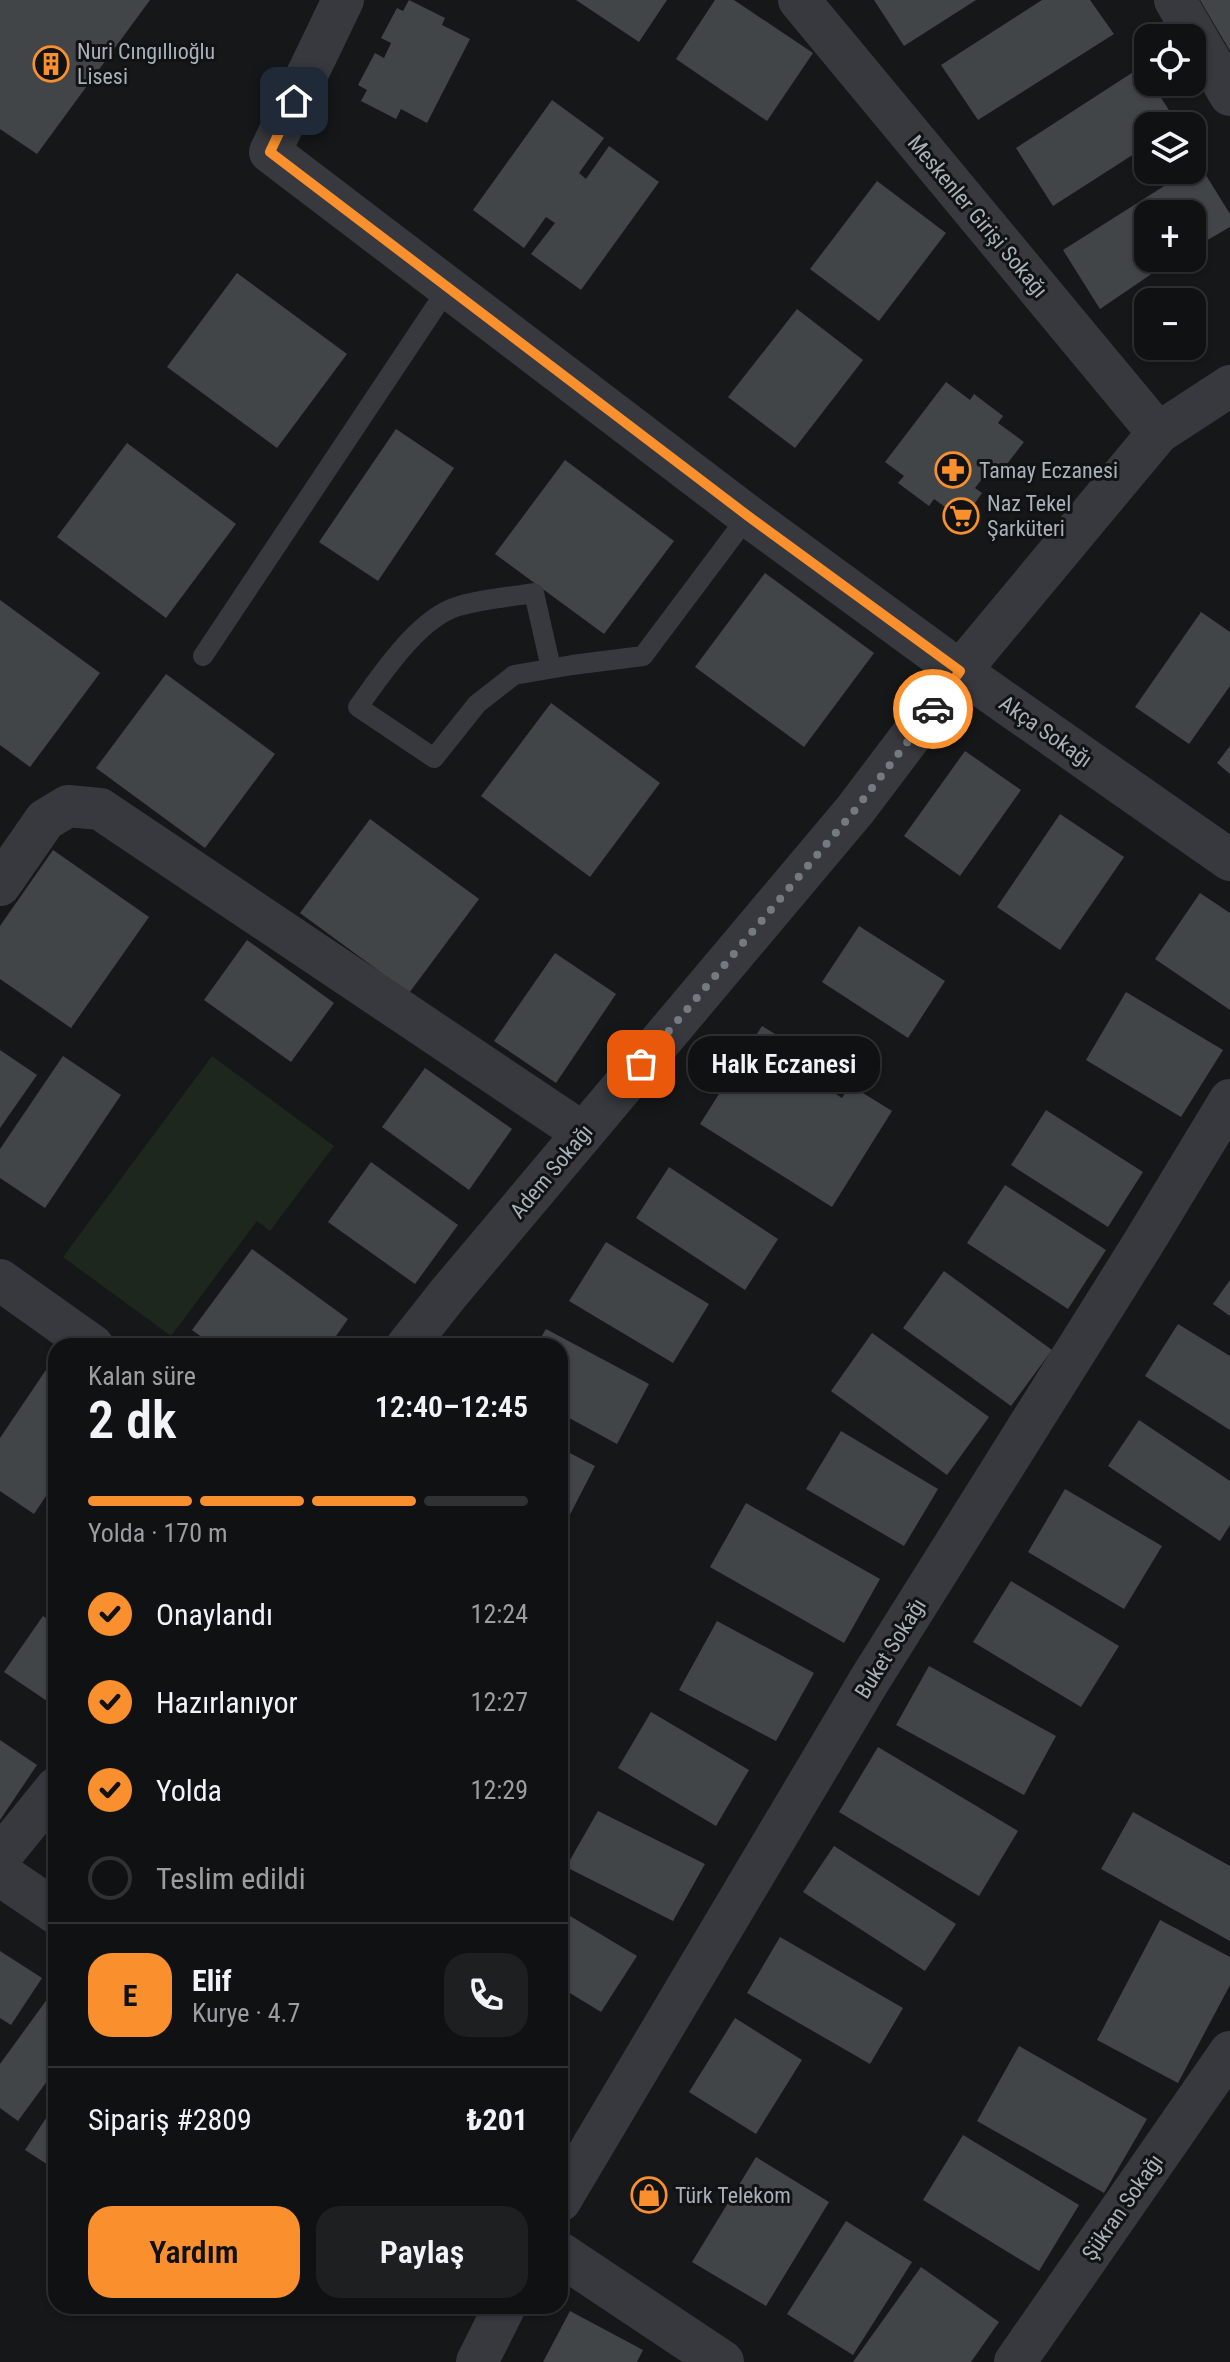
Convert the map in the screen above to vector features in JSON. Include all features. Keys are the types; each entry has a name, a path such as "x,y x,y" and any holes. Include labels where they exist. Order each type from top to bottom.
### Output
{"street":[{"name":"Akça Sokağı","path":"343,0 270,152 748,516 960,671 1230,860"},
{"name":"Meskenler Girişi Sokağı","path":"799,0 1158,433"},
{"path":"1175,0 1230,95"},
{"name":"Adem Sokağı","path":"413,1338 855,810 960,671 1158,433 1230,386"},
{"path":"0,885 45,820 68,806 100,809 583,1133"},
{"name":"Buket Sokağı","path":"568,2188 869,1681 1230,1100"},
{"path":"0,1280 82,1338"},
{"path":"0,1857 48,1798"},
{"path":"0,1874 48,1907"},
{"name":"Şükran Sokağı","path":"1015,2362 1230,2052"},
{"path":"568,2259 722,2362"},
{"path":"477,2362 501,2314"}],"lane":[{"path":"203,656 448,288"},
{"path":"551,668 534,593 456,606 432,621 401,648 358,707 434,758 477,704 514,675 643,656 748,516"}],"shaded area":[{"path":"212,1056 334,1146 270,1231 257,1221 171,1336 63,1257"}],"building":[{"name":"Nuri Cıngıllıoğlu Lisesi","path":"0,0 150,0 37,154 0,129"},
{"path":"409,0 445,18 442,25 470,39 427,123 401,109 396,119 361,101 367,90 358,85 375,53 384,58 391,43 381,38 397,8 403,11"},
{"path":"576,0 667,0 639,42"},
{"path":"715,0 734,0 813,53 767,121 676,59"},
{"path":"874,0 976,0 904,46"},
{"path":"1042,0 1090,0 1114,34 978,120 941,65"},
{"path":"1200,0 1230,0 1230,51"},
{"path":"1134,72 1134,96 1160,96 1170,112 1134,112 1134,154 1053,206 1016,148"},
{"path":"552,100 604,138 579,173 586,179 609,146 659,182 581,290 531,254 555,223 546,217 524,248 473,210"},
{"path":"1206,175 1230,214 1230,227 1206,241 1206,200 1142,200 1167,184 1206,184"},
{"path":"877,181 946,233 879,321 810,269"},
{"path":"1134,205 1134,272 1154,272 1100,309 1063,250"},
{"path":"237,273 347,354 277,448 167,367"},
{"path":"797,309 863,360 795,448 728,397"},
{"path":"946,382 970,400 974,394 1003,416 998,423 1024,442 1000,473 992,466 975,488 982,493 963,520 934,499 929,506 898,483 904,476 885,462"},
{"path":"396,429 454,468 378,581 319,542"},
{"path":"127,443 236,524 166,618 57,537"},
{"path":"565,460 674,541 604,634 495,554"},
{"path":"765,573 874,653 804,747 695,667"},
{"path":"0,600 100,673 30,767 0,745"},
{"path":"1201,612 1230,632 1230,686 1189,744 1135,707"},
{"path":"166,674 275,754 205,848 96,768"},
{"path":"551,703 660,783 590,877 481,796"},
{"path":"1230,746 1230,774 1217,763"},
{"path":"965,751 1021,790 960,876 904,836"},
{"path":"1060,814 1124,857 1060,950 997,907"},
{"path":"370,819 479,899 409,993 300,913"},
{"path":"53,850 149,917 71,1028 0,979 0,926"},
{"path":"1200,893 1230,913 1230,1010 1155,959"},
{"path":"859,926 945,981 908,1038 822,982"},
{"path":"247,940 334,1003 291,1062 204,1000"},
{"path":"555,953 616,994 556,1083 494,1041"},
{"path":"1126,992 1223,1050 1181,1117 1086,1060"},
{"path":"762,1026 811,1056 801,1071 842,1098 850,1085 892,1111 832,1207 700,1124"},
{"path":"0,1050 37,1075 0,1128"},
{"path":"63,1056 121,1095 45,1208 0,1178 0,1149"},
{"path":"425,1068 512,1129 469,1190 382,1127"},
{"path":"1046,1110 1143,1172 1108,1227 1011,1165"},
{"path":"371,1162 458,1225 415,1284 328,1222"},
{"path":"669,1167 778,1239 745,1290 636,1218"},
{"path":"1005,1185 1106,1250 1068,1309 967,1243"},
{"path":"606,1242 709,1304 673,1363 569,1301"},
{"path":"252,1249 348,1319 335,1338 203,1338 192,1330"},
{"path":"944,1271 1052,1350 1011,1406 903,1328"},
{"path":"1230,1280 1230,1316 1213,1304"},
{"path":"1178,1324 1230,1356 1230,1430 1145,1376"},
{"path":"546,1329 563,1338 541,1338"},
{"path":"872,1333 989,1417 947,1475 831,1391"},
{"path":"568,1341 649,1384 617,1444 568,1417"},
{"path":"48,1367 48,1493 34,1514 0,1491 0,1438"},
{"path":"1139,1420 1230,1481 1230,1525 1220,1541 1108,1466"},
{"path":"841,1431 938,1489 904,1546 806,1489"},
{"path":"568,1452 595,1466 568,1518"},
{"path":"1065,1489 1162,1546 1124,1609 1028,1552"},
{"path":"746,1503 880,1579 844,1643 710,1567"},
{"path":"1011,1581 1119,1646 1081,1707 973,1642"},
{"path":"43,1616 48,1619 48,1702 4,1672"},
{"path":"717,1621 814,1673 776,1741 679,1690"},
{"path":"929,1666 1056,1736 1024,1795 896,1725"},
{"path":"651,1712 749,1770 716,1826 618,1768"},
{"path":"0,1740 37,1765 0,1820"},
{"path":"878,1747 1018,1831 979,1896 839,1812"},
{"path":"598,1811 705,1864 673,1921 568,1868"},
{"path":"1133,1812 1230,1866 1230,1941 1101,1869"},
{"path":"834,1846 956,1924 925,1971 803,1892"},
{"path":"568,1915 637,1956 601,2012 568,1992"},
{"path":"1160,1920 1230,1957 1230,1985 1178,2083 1097,2040"},
{"path":"780,1937 903,2008 870,2064 747,1993"},
{"path":"0,1951 42,1978 11,2025 0,2018"},
{"path":"48,1998 48,2080 18,2121 0,2108 0,2064"},
{"path":"735,2018 802,2060 756,2134 689,2092"},
{"path":"1019,2046 1147,2119 1104,2193 977,2121"},
{"path":"48,2115 48,2165 25,2150"},
{"path":"963,2135 1079,2205 1039,2271 923,2200"},
{"path":"756,2157 829,2202 766,2306 692,2262"},
{"path":"846,2221 912,2262 853,2355 787,2314"},
{"path":"921,2267 999,2322 971,2362 853,2362"},
{"path":"570,2311 643,2350 637,2362 543,2362"}],"way so far":[{"path":"641,1064 855,810 933,709"}],"place":[{"name":"Nuri Cıngıllıoğlu Lisesi","path":"51,64"},
{"name":"Tamay Eczanesi","path":"953,470"},
{"name":"Naz Tekel Şarküteri","path":"961,516"},
{"name":"Halk Eczanesi","path":"641,1064"},
{"name":"Türk Telekom","path":"649,2195"}],"route":[{"path":"294,101 270,152 748,516 960,671 933,709"}]}
